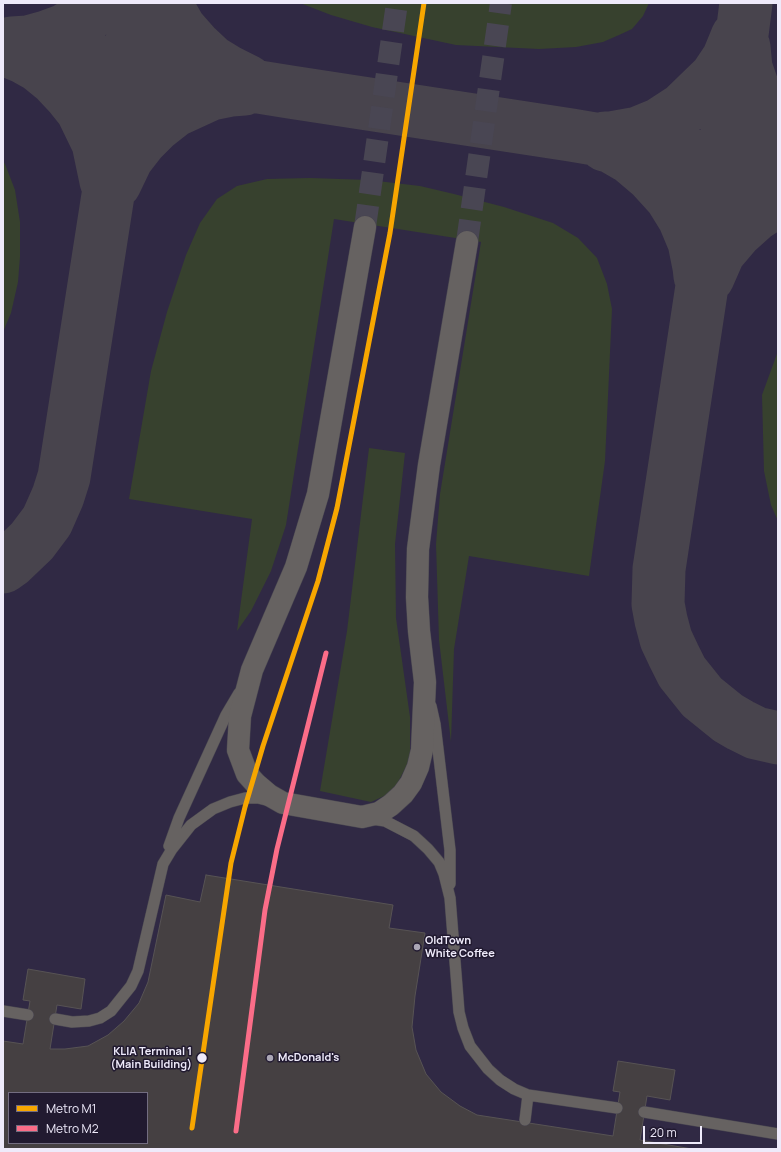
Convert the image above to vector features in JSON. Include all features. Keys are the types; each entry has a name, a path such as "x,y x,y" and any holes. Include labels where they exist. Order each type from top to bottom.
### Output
{"street":[{"path":"365,227 318,494 296,567 252,670 240,716 238,750 247,774 269,795 282,803 362,817 379,813 403,794 411,783 418,767 422,750 425,682 417,597 418,549 429,465 467,242"}],"lane":[{"path":"55,1019 72,1022 89,1021 100,1018 111,1011 131,986 138,971 163,864 179,818 226,715 252,670"},
{"path":"425,682 435,724 450,850 450,898 459,1012 470,1046 488,1069 500,1080 514,1089 528,1095 617,1108"},
{"path":"163,864 172,849 191,825 213,809 245,798 258,798 282,803"},
{"path":"362,817 385,821 401,828 419,840 439,862 444,874 450,898"},
{"path":"3,1011 28,1015"},
{"path":"525,1120 528,1095"},
{"path":"644,1112 778,1134"}],"shaded area":[{"path":"3,3 778,3 778,1149 3,1149"}],"green space":[{"path":"300,3 649,3 643,16 632,29 603,42 576,47 539,49 456,45 372,27 331,15"},
{"path":"3,161 15,190 20,222 20,257 18,282 11,313 3,332"},
{"path":"310,178 369,180 420,186 504,207 553,223 578,238 597,258 607,284 612,309 605,461 589,576 469,556 454,649 451,742 439,640 436,544 440,494 481,242 334,219 286,525 271,571 251,611 237,631 252,519 129,499 151,371 167,312 186,255 200,223 217,199 237,186 267,179"},
{"path":"778,351 778,521 771,505 764,471 762,395"},
{"path":"369,448 405,453 395,544 396,618 410,717 410,759 393,792 371,802 320,791 347,631"}],"building":[{"name":"KLIA Terminal 1 (Main Building)","path":"206,875 393,905 389,928 425,933 415,996 412,1027 416,1050 426,1074 441,1092 460,1106 477,1115 613,1136 620,1092 613,1091 618,1061 675,1070 670,1100 647,1096 640,1140 692,1149 3,1149 3,1041 23,1044 30,1001 23,1000 28,969 85,979 81,1009 57,1005 50,1049 88,1046 108,1035 124,1021 139,1003 148,982 166,895 200,902"}],"taxiway":[{"path":"12,43 28,42 65,30 83,19 104,3"},
{"path":"3,567 32,541 47,521 58,496 64,477 138,3"},
{"path":"165,3 180,29 195,46 211,61 247,81"},
{"path":"746,3 734,98 721,161 659,569 658,604 666,639 674,656 682,672 702,697 728,718 740,725 756,733 778,738"},
{"path":"605,138 638,133 660,124 683,109 716,77 728,59 737,37"},
{"path":"3,46 571,135 778,170"},
{"path":"744,47 746,68 754,91 765,111 778,129"},
{"path":"11,52 39,66 55,79 82,110 98,143 106,181"},
{"path":"115,183 127,158 141,140 155,126 174,111 211,94 244,89"},
{"path":"605,145 612,147 631,158 651,175 671,197 684,218 694,242 700,276"},
{"path":"708,277 719,252 736,232 755,215 778,200"}],"tunnel":[{"path":"365,227 397,3"},
{"path":"467,242 501,3"}],"metro line":[{"name":"M1","path":"192,1128 231,863 245,807 263,746 318,581 337,508 390,233 424,3"},
{"name":"M2","path":"236,1131 265,910 277,849 326,653"}],"place":[{"name":"OldTown White Coffee","path":"417,947"},
{"name":"KLIA Terminal 1 (Main Building)","path":"202,1058"},
{"name":"McDonald's","path":"270,1058"}]}
